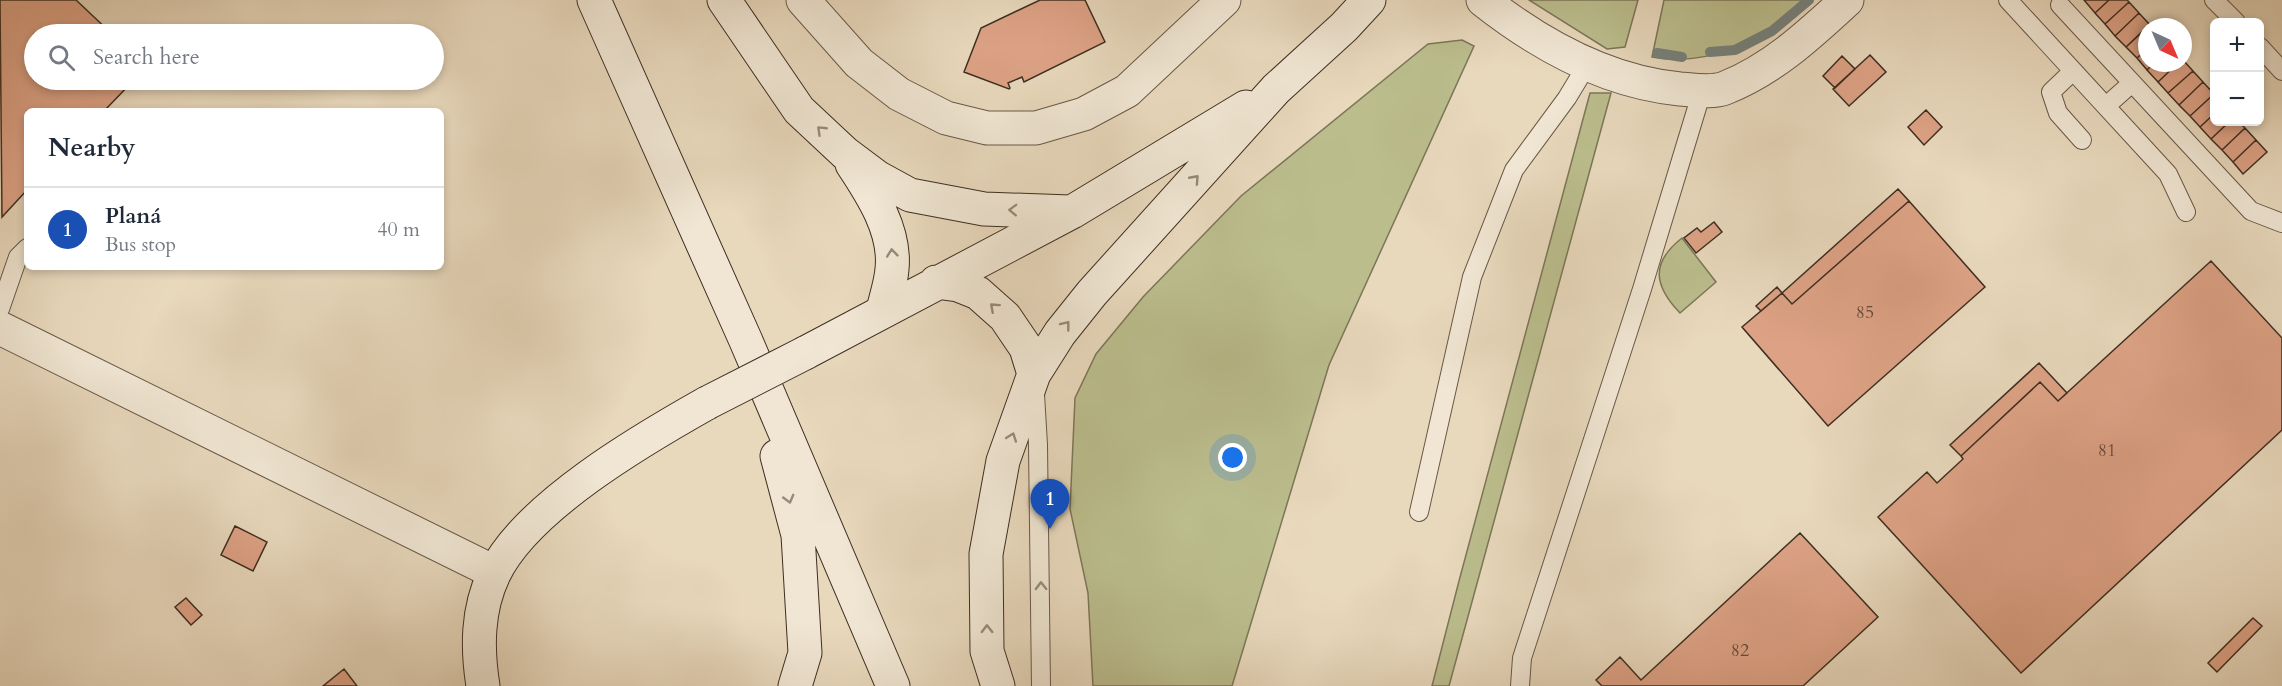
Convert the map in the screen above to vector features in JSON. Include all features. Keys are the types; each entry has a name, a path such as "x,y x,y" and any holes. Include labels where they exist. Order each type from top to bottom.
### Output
{"main road":[{"path":"594,0 746,341 893,686"},
{"path":"724,0 799,110 845,153 877,177 909,195 984,209 1072,212"},
{"path":"803,0 859,63 899,94 946,118 987,128 1036,128 1084,114 1127,91 1224,0"},
{"path":"998,686 987,651 986,554 1003,461 1034,374 1060,333 1092,293 1276,89 1344,27 1369,0"},
{"path":"1483,0 1508,20 1587,65 1610,75 1660,87 1702,91 1724,88 1761,70 1798,44 1847,0"},
{"path":"483,686 478,633 494,572 516,541 570,490 662,428 1072,212 1276,89"},
{"path":"845,153 873,196 889,234 893,254 892,270 883,310"},
{"path":"936,282 958,285 978,293 1005,317 1026,348 1034,374"},
{"path":"0,328 494,572"},
{"path":"746,341 798,534 805,653 795,686"}],"lane":[{"path":"2008,0 2168,174 2186,212"},
{"path":"2214,0 2232,18"},
{"path":"2060,5 2251,211 2282,223"},
{"path":"2264,52 2282,70"},
{"path":"1419,512 1472,277 1514,170 1568,98 1587,65"},
{"path":"2073,71 2051,92 2058,113 2082,140"},
{"path":"2106,106 2132,83"},
{"path":"1520,686 1522,658 1642,289 1702,91"},
{"path":"0,309 18,257 24,251"},
{"path":"1034,374 1038,445 1041,686"}],"green space":[{"path":"1529,0 1638,0 1625,47 1607,49"},
{"path":"1664,0 1803,0 1775,27 1757,40 1732,50 1706,56 1665,59 1652,57"},
{"path":"1462,40 1474,46 1329,365 1232,686 1093,686 1088,593 1070,509 1075,398 1096,354 1143,297 1241,196 1428,44"},
{"path":"1590,93 1611,93 1449,686 1432,686 1459,581"},
{"path":"1682,238 1716,282 1680,313 1665,293 1659,275 1665,256"}],"building":[{"path":"0,0 76,0 101,24 24,24 24,90 124,90 107,108 24,108 24,193 2,217"},
{"path":"1040,0 1085,0 1105,42 1024,82 1022,77 1008,83 1009,89 964,72 981,28"},
{"path":"2084,0 2109,0 2095,13"},
{"path":"2109,0 2129,2 2105,24 2095,13"},
{"path":"2129,2 2139,13 2115,36 2105,24"},
{"path":"2139,13 2144,18 2138,18 2138,36 2126,47 2115,36"},
{"path":"2138,36 2138,57 2126,47"},
{"path":"1870,55 1886,72 1849,106 1833,89"},
{"path":"1842,56 1855,69 1835,88 1823,76"},
{"path":"2149,72 2169,72 2158,82"},
{"path":"2169,72 2192,72 2168,93 2158,82"},
{"path":"2192,72 2203,82 2179,105 2168,93"},
{"path":"2203,82 2210,90 2210,98 2190,116 2179,105"},
{"path":"2210,98 2210,118 2200,127 2190,116"},
{"path":"1926,110 1942,127 1924,145 1908,127"},
{"path":"2210,118 2210,126 2225,126 2211,139 2200,127"},
{"path":"2225,126 2245,128 2222,150 2211,139"},
{"path":"2245,128 2256,140 2233,162 2222,150"},
{"path":"2256,140 2267,152 2243,174 2233,162"},
{"path":"1898,189 1909,201 1792,304 1782,293"},
{"path":"1909,201 1985,287 1828,426 1742,327 1782,293 1792,304"},
{"path":"1714,222 1722,232 1696,253 1684,238 1697,228 1701,232"},
{"path":"2211,261 2282,338 2282,430 2021,673 1878,517 1927,472 1937,483 1963,459 1961,456 2040,382 2058,401"},
{"path":"1777,287 1782,293 1761,311 1756,306"},
{"path":"2039,363 2067,393 2058,401 2040,382 1961,456 1950,445"},
{"path":"235,526 267,542 253,571 221,555"},
{"path":"1800,533 1878,617 1803,686 1602,686 1596,680 1620,657 1641,680"},
{"path":"186,598 202,615 191,625 175,607"},
{"path":"2253,618 2262,626 2217,672 2208,663"},
{"path":"344,669 357,686 323,686"}],"waterway":[{"path":"1710,52 1735,50 1772,31 1809,0"},
{"path":"1657,53 1682,57"}],"place":[{"name":"Planá","path":"1050,529"}]}
